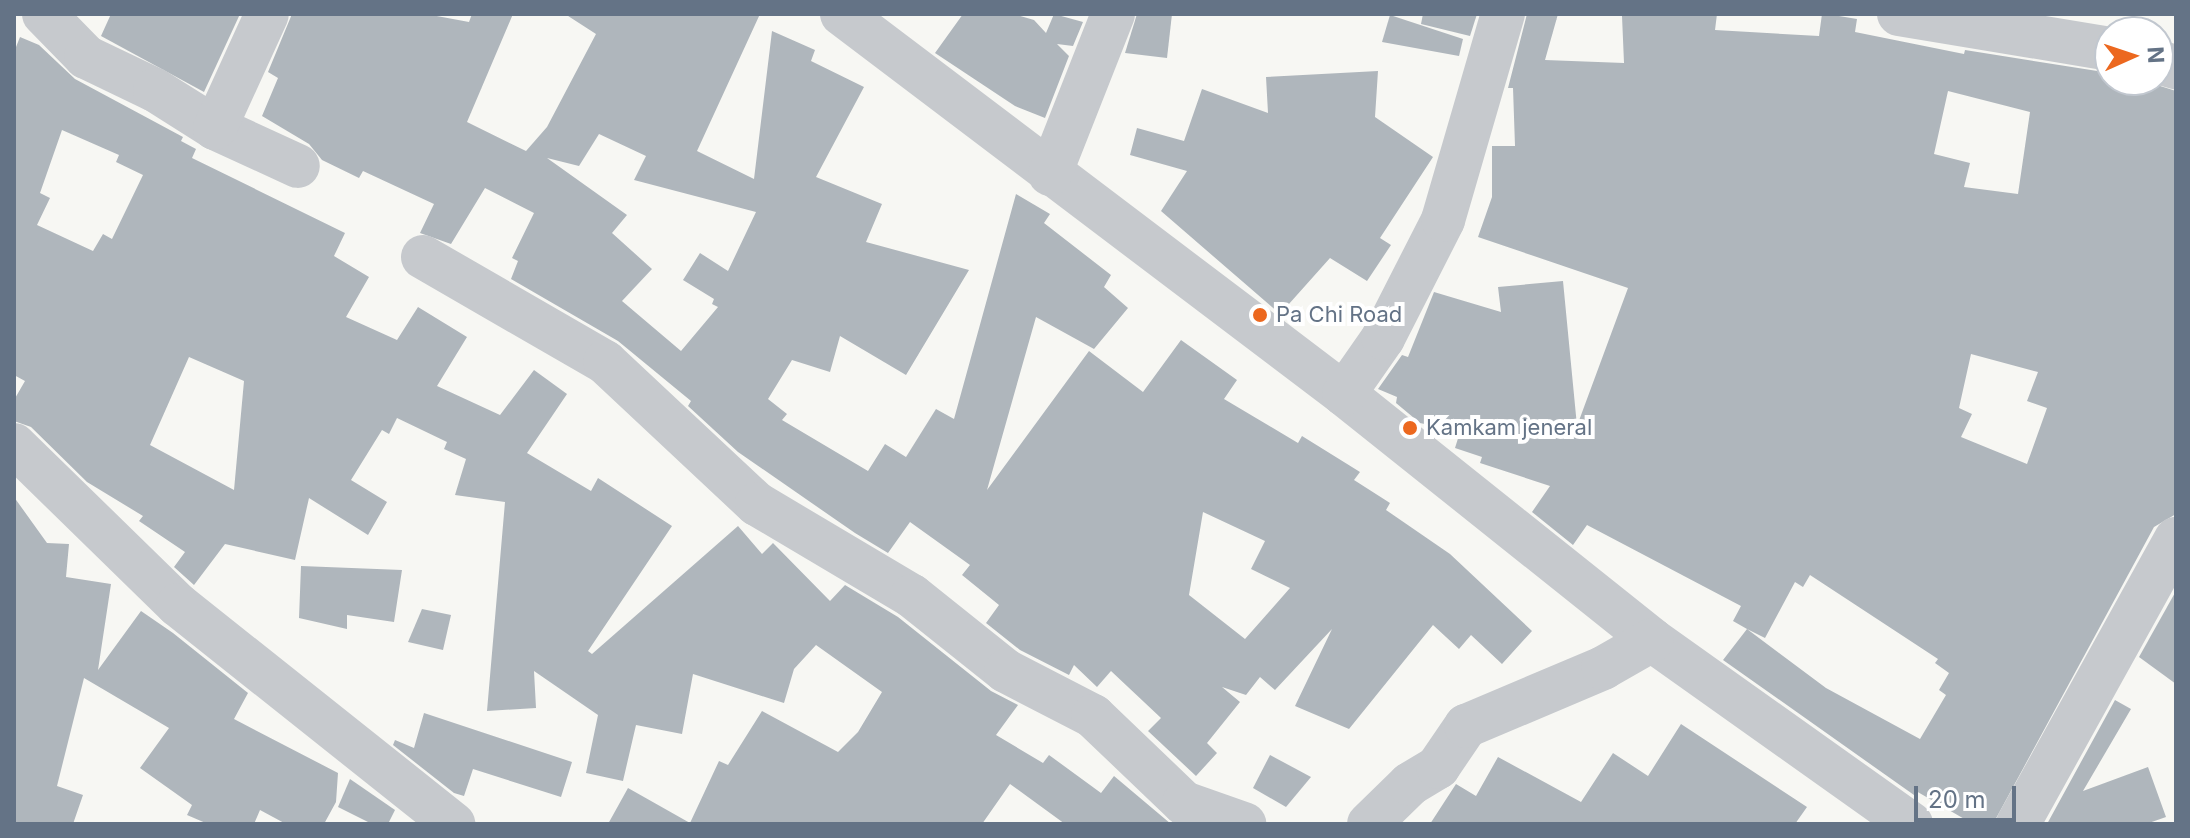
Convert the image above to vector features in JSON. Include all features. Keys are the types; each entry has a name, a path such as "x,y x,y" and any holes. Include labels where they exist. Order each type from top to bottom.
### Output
{"street":[{"path":"44,14 86,57 155,90 215,128 298,166"},
{"path":"215,128 267,14"},
{"path":"842,14 1344,394 1652,640 1911,824"},
{"path":"1050,174 1113,14"},
{"path":"1344,394 1383,338 1443,220 1503,14"},
{"path":"1899,14 2094,46"},
{"path":"423,257 605,362 757,504 912,596 1006,671 1093,716 1184,803 1244,824"},
{"path":"16,450 178,605 453,824"},
{"path":"2018,824 2176,539"},
{"path":"1369,824 1410,784 1438,767 1466,726 1603,668 1652,640"}],"building":[{"path":"111,14 240,14 204,92 101,36"},
{"path":"292,14 426,14 469,22 472,14 513,14 467,122 526,151 547,127 596,34 565,14 760,14 697,151 754,179 772,31 815,50 811,61 864,87 816,177 882,204 866,242 969,270 906,375 840,336 830,372 792,360 768,399 787,414 782,420 868,471 885,444 906,457 936,409 954,419 1016,194 1050,214 1044,223 1111,275 1104,287 1128,308 1094,349 1036,317 987,490 1089,351 1143,392 1181,340 1237,380 1224,399 1298,443 1302,436 1360,472 1354,480 1390,503 1386,510 1450,554 1532,631 1502,664 1471,635 1459,649 1433,625 1349,729 1295,706 1332,629 1275,690 1260,677 1246,695 1222,687 1240,702 1207,743 1217,753 1196,776 1148,731 1161,718 1111,671 1097,687 1074,665 1069,675 1020,650 986,623 999,605 962,575 970,565 910,522 888,553 855,533 738,452 688,406 691,401 618,341 511,279 518,261 512,258 534,213 485,188 451,244 420,233 434,204 363,171 359,178 322,160 309,144 262,116 278,78 268,72","holes":["599,134 646,156 634,180 756,212 728,271 700,253 683,280 714,299 712,304 718,307 681,351 622,301 652,269 612,233 627,215 547,158 579,166","1203,512 1265,541 1251,569 1290,588 1245,639 1189,595"]},
{"path":"963,14 1013,14 1034,20 1046,33 1054,14 1083,22 1073,46 1057,44 1069,56 1045,118 1015,106 935,53"},
{"path":"1137,14 1172,14 1167,58 1125,53"},
{"path":"1423,14 1477,14 1470,36 1421,24"},
{"path":"1527,14 1558,14 1545,60 1624,63 1622,16 1717,14 1715,30 1819,36 1822,14 1827,14 1857,19 1855,32 1964,54 1965,50 2094,70 2094,96 2174,96 2176,91 2176,514 2154,527 1993,824 1973,824 1916,791 1914,795 1723,660 1747,629 1733,621 1741,606 1587,525 1573,545 1532,512 1550,486 1480,463 1482,457 1455,448 1460,432 1420,423 1396,403 1397,397 1378,389 1402,355 1408,357 1434,292 1501,312 1498,287 1563,281 1577,426 1628,288 1478,237 1492,197 1492,146 1515,146 1513,88 1508,88","holes":["1948,91 2030,112 2018,194 1964,187 1970,163 1934,154","1971,354 2038,372 2027,401 2047,408 2027,464 1961,437 1972,414 1959,408","1810,575 1938,659 1935,663 1949,673 1939,690 1946,695 1920,739 1826,688 1747,629 1765,638 1795,582 1803,587"]},
{"path":"1390,15 1463,39 1459,56 1382,42"},
{"path":"20,37 39,45 75,79 183,137 181,141 196,149 192,158 345,233 334,256 369,277 346,317 397,340 418,307 467,337 437,386 500,415 534,370 567,394 527,453 591,491 598,478 672,526 588,651 592,654 738,526 762,554 773,543 830,601 845,585 898,617 991,691 1018,705 996,735 1043,763 1049,755 1101,793 1114,776 1171,824 1065,824 1010,784 982,824 608,824 628,788 690,823 719,761 728,765 762,711 838,752 858,732 882,692 816,645 794,669 784,703 693,674 682,734 636,725 623,781 586,773 598,715 534,671 536,708 487,711 505,502 455,495 466,459 444,449 447,442 397,418 389,434 382,430 351,480 387,502 368,535 309,498 295,560 225,544 194,585 174,567 185,552 139,521 143,516 87,482 31,427 14,421 14,400 25,381 14,375 14,52","holes":["62,130 119,155 116,162 143,175 112,239 103,234 93,251 37,225 50,198 40,193","189,357 244,381 234,490 150,445"]},
{"path":"1378,71 1375,117 1433,157 1380,238 1391,245 1367,281 1330,258 1280,314 1161,211 1187,171 1130,155 1137,128 1184,141 1202,89 1268,113 1266,77"},
{"path":"14,497 47,543 69,544 66,577 111,584 98,670 141,611 248,693 234,719 338,773 336,802 324,824 286,824 260,810 254,824 208,824 187,815 192,805 140,768 169,728 84,678 57,786 83,795 73,824 14,824"},
{"path":"301,566 402,570 394,622 347,615 347,629 299,618"},
{"path":"2176,591 2176,684 2139,657"},
{"path":"422,609 451,615 443,650 408,642"},
{"path":"2115,700 2131,709 2083,791 2148,767 2166,817 2146,824 2047,824"},
{"path":"424,713 572,762 561,797 473,769 464,796 454,793 393,745 395,740 414,748"},
{"path":"1681,724 1807,807 1795,824 1430,824 1456,784 1476,796 1498,757 1581,802 1613,753 1648,776"},
{"path":"1270,755 1311,777 1286,807 1253,788"},
{"path":"350,779 395,810 388,824 372,824 338,807"}],"place":[{"name":"Pa Chi Road","path":"1260,315"},
{"name":"Kamkam jeneral","path":"1410,428"}]}
